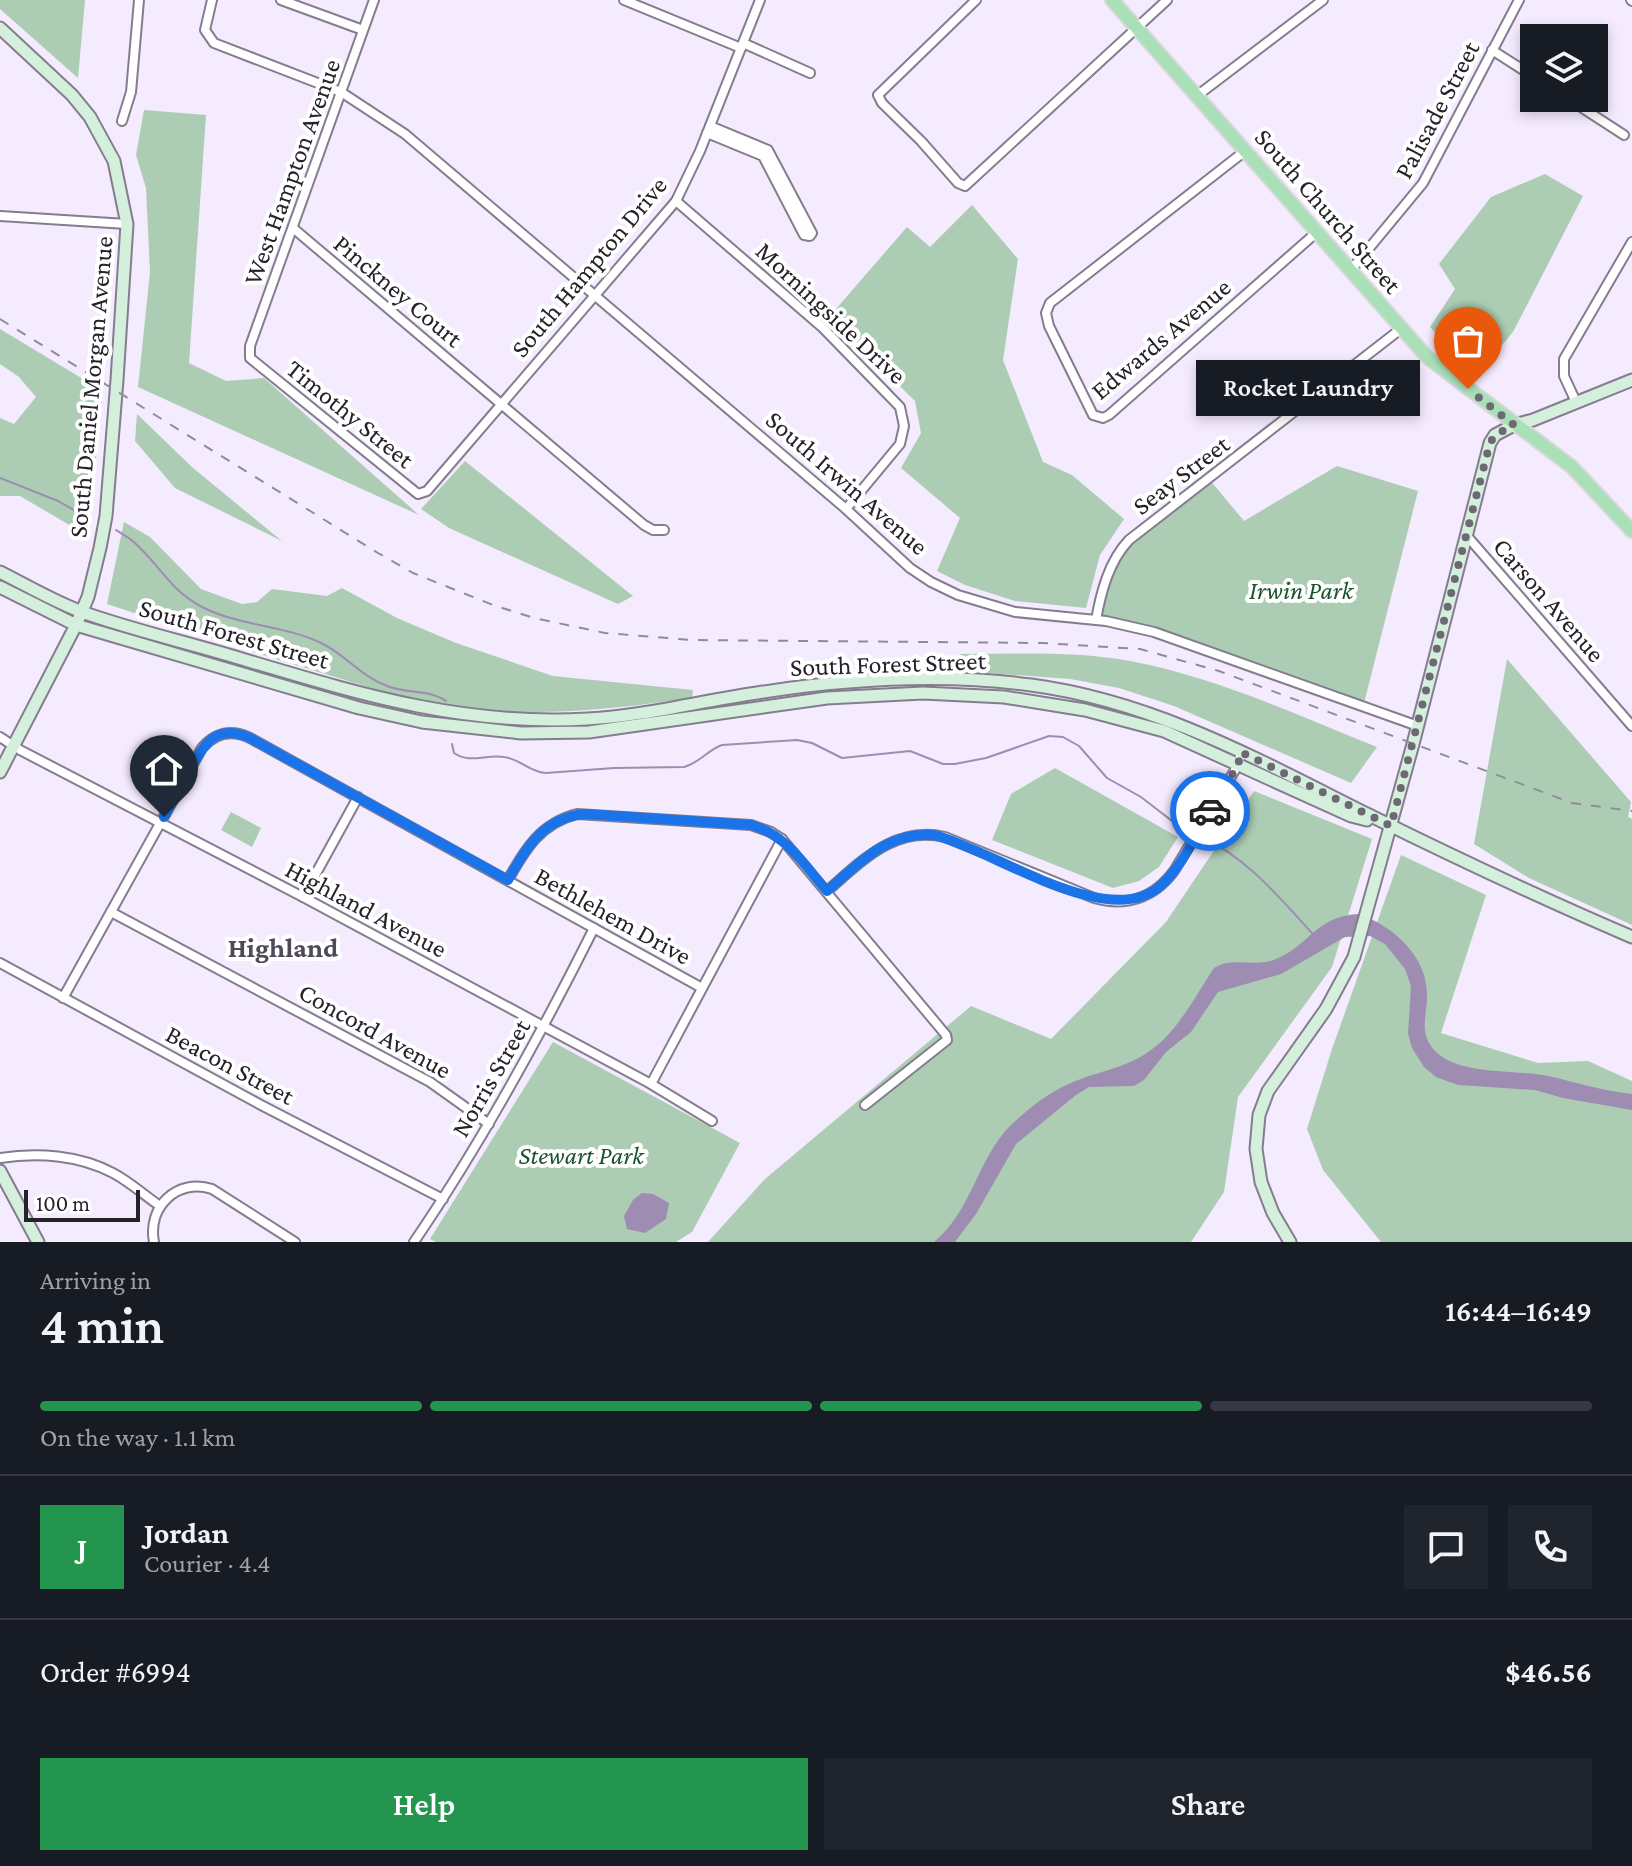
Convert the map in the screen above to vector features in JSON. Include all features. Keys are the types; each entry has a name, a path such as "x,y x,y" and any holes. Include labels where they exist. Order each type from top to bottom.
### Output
{"main road":[{"name":"South Church Street","path":"1112,0 1427,357 1572,467 1632,531"}],"street":[{"path":"122,121 131,92 139,0"},
{"name":"South Irwin Avenue","path":"212,0 206,34 214,43 341,92 418,143 846,509 910,568 931,582 958,595 1015,612 1128,625 1418,726"},
{"path":"281,0 363,30"},
{"name":"West Hampton Avenue","path":"250,358 250,346 374,0"},
{"path":"624,0 810,73"},
{"name":"South Hampton Drive","path":"427,491 676,201 760,0"},
{"path":"976,0 878,95 882,103 958,183 965,186 1167,0"},
{"path":"1198,95 1323,0"},
{"name":"Palisade Street","path":"1351,270 1423,183 1519,0"},
{"name":"South Daniel Morgan Avenue","path":"0,28 72,95 90,117 114,161 127,224 106,516 95,570 76,625 0,772"},
{"path":"1492,50 1520,68"},
{"path":"1589,112 1624,135"},
{"path":"708,130 765,153 812,233 810,236 804,235 765,153"},
{"name":"Edwards Avenue","path":"1245,151 1050,303 1046,313 1049,326 1093,415 1103,418 1109,415 1317,232"},
{"name":"Morningside Drive","path":"676,201 823,328 900,407 904,426 900,444 846,509"},
{"path":"0,216 127,224"},
{"name":"Pinckney Court","path":"293,228 644,525 653,530 664,530"},
{"path":"1576,402 1564,376 1564,359 1632,242"},
{"name":"Seay Street","path":"1096,620 1109,572 1119,551 1129,540 1402,328"},
{"name":"Timothy Street","path":"250,358 414,492 423,494 427,491"},
{"path":"1290,1242 1273,1213 1261,1182 1256,1149 1259,1115 1268,1091 1326,1009 1354,957 1418,726 1490,443 1495,435 1514,425 1632,380"},
{"name":"Carson Avenue","path":"1467,536 1632,726"},
{"name":"South Forest Street","path":"0,572 82,612 363,695 456,714 521,720 588,719 659,711 790,689 958,679 1035,685 1110,701 1183,726 1391,826"},
{"name":"South Forest Street","path":"0,587 76,625 359,708 454,727 521,733 589,732 661,724 786,702 882,694 964,694 1045,703 1164,731 1351,816 1391,826"},
{"name":"Bethlehem Drive","path":"63,998 202,748 215,736 224,733 250,738 702,988"},
{"name":"Highland Avenue","path":"0,737 651,1084 712,1121"},
{"path":"827,891 883,845 903,837 924,834 945,837 1094,898 1124,902 1144,897 1161,886 1174,871 1238,765 1241,752"},
{"path":"303,897 358,797"},
{"path":"508,880 534,838 552,824 577,814 751,825 771,832 782,839 827,891 946,1035 947,1040 865,1105"},
{"path":"1391,826 1632,937"},
{"path":"651,1084 782,839"},
{"name":"Concord Avenue","path":"111,912 430,1082 489,1124"},
{"name":"Norris Street","path":"414,1242 489,1124 544,1027 594,928"},
{"name":"Beacon Street","path":"0,963 443,1199"},
{"path":"0,1158 34,1155 83,1161 122,1179 160,1206"},
{"path":"0,1171 38,1242"},
{"path":"154,1242 153,1221 166,1198 180,1189 204,1186 295,1242"}],"green space":[{"path":"0,0 85,0 78,78 0,9"},
{"path":"144,110 206,115 189,363 226,381 264,378 419,515 138,387 150,272 146,188 136,155"},
{"path":"1545,174 1583,196 1513,332 1479,372 1455,354 1430,327 1455,289 1439,264 1491,197"},
{"path":"972,205 1018,259 1003,360 1043,462 1072,475 1124,519 1100,555 1086,608 1015,601 965,585 937,571 960,518 901,468 921,433 915,401 829,317 907,227 930,247"},
{"path":"0,329 103,391 88,533 20,496 0,496 0,418 14,424 36,397 19,377 0,364"},
{"path":"137,414 193,468 282,541 175,488 135,441"},
{"path":"465,461 633,596 618,604 449,528 421,509"},
{"name":"Irwin Park","path":"1337,466 1418,491 1363,707 1184,642 1096,620 1119,551 1209,479 1244,521"},
{"path":"124,522 150,537 201,589 242,604 257,602 272,589 327,596 342,588 397,618 456,643 553,676 693,690 692,698 556,712 474,709 391,693 284,661 107,604"},
{"path":"960,654 1088,656 1162,668 1256,698 1377,747 1351,783 1174,706 1119,688 1070,679 959,671"},
{"path":"1507,659 1631,802 1628,817 1632,819 1632,925 1529,878 1474,844"},
{"path":"1055,768 1178,837 1159,867 1139,881 1113,888 992,840 1011,794"},
{"path":"1254,791 1372,839 1332,967 1238,1097 1224,1192 1191,1242 708,1242 765,1179 971,1006 1051,1039 1166,922"},
{"path":"231,812 261,828 252,847 221,830"},
{"path":"1401,855 1486,895 1441,1033 1538,1063 1588,1061 1632,1081 1632,1242 1381,1242 1323,1170 1307,1129"},
{"name":"Stewart Park","path":"553,1042 740,1143 692,1232 676,1242 436,1242 430,1239"}],"shaded area":[{"path":"1358,914 1395,934 1414,954 1421,966 1427,993 1425,1033 1431,1046 1441,1056 1469,1067 1548,1076 1632,1094 1632,1110 1535,1090 1458,1085 1436,1077 1424,1067 1412,1048 1408,1034 1411,986 1405,969 1385,944 1370,936 1345,937 1281,974 1218,992 1191,1032 1166,1052 1144,1080 1134,1086 1089,1087 1076,1095 1016,1144 976,1214 955,1242 934,1242 957,1215 999,1139 1032,1107 1063,1087 1132,1061 1151,1050 1178,1023 1214,968 1229,963 1260,963 1276,959 1332,920"},
{"path":"642,1193 653,1194 669,1203 666,1219 645,1233 627,1229 624,1216 633,1200"}],"waterway":[{"path":"0,478 58,501 86,517"},
{"path":"116,530 136,544 182,594 202,607 231,618 307,637 330,648 377,682 446,701"},
{"path":"452,744 454,753 460,756 504,757 546,773 684,767 722,745 797,740 812,743 842,758 910,751 943,764 955,764 986,758 1049,736 1063,737 1079,746 1107,778 1141,797 1194,834"},
{"path":"1200,836 1247,866 1312,933"}],"railway":[{"path":"0,319 413,573 534,618 605,633 692,640 1042,643 1140,649 1219,671 1572,803 1632,811"}],"way so far":[{"path":"1210,811 1238,765 1241,752 1391,826 1490,443 1495,435 1514,425 1468,389"}],"place":[{"name":"Rocket Laundry","path":"1468,389"}],"district":[{"name":"Highland","path":"283,947"}],"route":[{"path":"164,817 202,748 215,736 233,733 250,738 508,880 527,847 542,830 570,816 585,814 751,825 765,829 782,839 827,891 883,845 913,834 924,834 945,837 1074,891 1102,900 1124,902 1144,897 1168,879 1210,811"}]}
